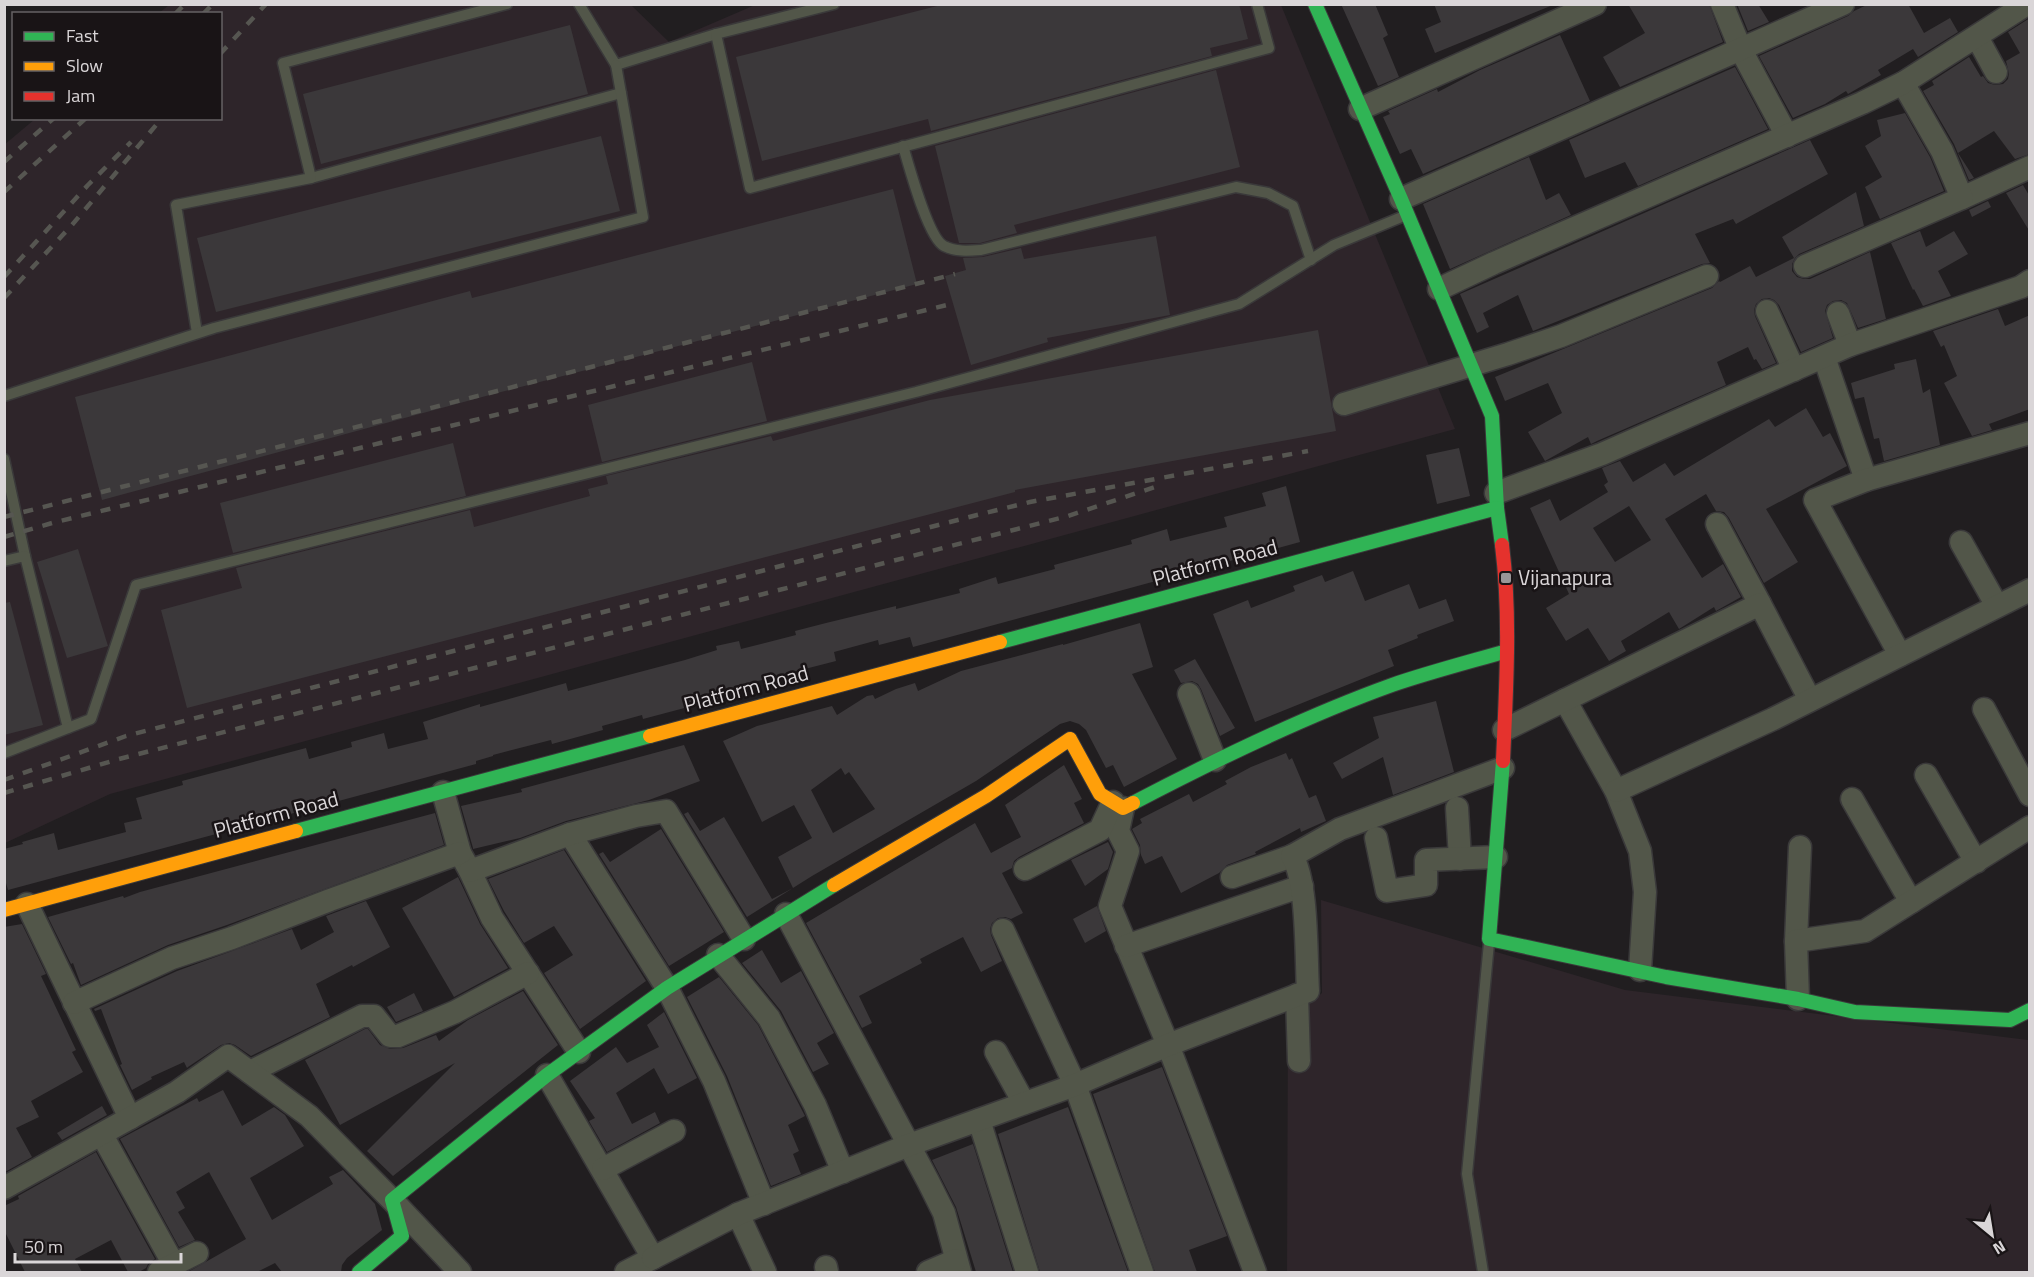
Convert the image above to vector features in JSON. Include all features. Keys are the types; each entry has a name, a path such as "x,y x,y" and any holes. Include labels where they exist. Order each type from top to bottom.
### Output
{"street":[{"path":"1359,109 1595,4"},
{"path":"1722,4 1741,50 1787,136"},
{"path":"1404,207 1517,146 1844,4"},
{"path":"1439,289 1904,83 2027,4"},
{"path":"1320,6 1359,109 1404,207 1491,416 1497,501 1506,578 1507,651 1503,768 1489,939 1666,977 1798,999 1855,1012 2010,1020 2030,1010"},
{"path":"1977,37 1995,72"},
{"path":"1904,83 1942,151 1962,198"},
{"path":"1804,266 2030,167"},
{"path":"1344,404 1561,336 1707,276"},
{"path":"1497,501 1850,345 2030,281"},
{"path":"1767,310 1794,370"},
{"path":"1838,313 1850,345"},
{"path":"1824,357 1866,480"},
{"path":"1900,655 1815,500 1866,480 2030,434"},
{"name":"Platform Road","path":"4,910 443,792 1497,501"},
{"path":"1717,524 1810,700"},
{"path":"1961,542 1997,606"},
{"path":"1616,791 1810,700 2030,590"},
{"path":"1504,730 1760,604"},
{"path":"1025,869 1101,830 1118,805 1285,728 1393,686 1507,651"},
{"path":"1190,694 1215,760"},
{"path":"1565,700 1616,791 1640,851 1645,892 1640,970"},
{"path":"1984,710 2030,795"},
{"path":"392,1200 548,1075 667,988 744,939 986,796 1070,739 1100,794 1118,805"},
{"path":"1232,877 1292,856 1340,829 1503,768"},
{"path":"1926,775 1976,862"},
{"path":"443,792 465,862 492,918 579,1052"},
{"path":"1852,798 1911,902"},
{"path":"1118,805 1118,831 1128,851 1110,906 1168,1046 1255,1272"},
{"path":"1457,808 1460,859"},
{"path":"74,1003 172,958 232,938 330,900 636,816 666,811 744,939"},
{"path":"1796,941 1865,930 2030,827"},
{"path":"570,834 667,988 714,1081 764,1204"},
{"path":"1376,838 1388,891 1426,885 1426,860 1496,857"},
{"path":"1798,999 1796,941 1800,847"},
{"path":"626,1272 738,1214 909,1145 1075,1084 1308,991 1302,886 1297,863 1292,856"},
{"path":"1126,946 1302,886"},
{"path":"27,904 130,1118"},
{"path":"786,914 944,1213 958,1266 928,1272"},
{"path":"1003,930 1075,1084 1142,1272"},
{"path":"718,955 769,1018 815,1105 843,1172"},
{"path":"250,1072 362,1016 374,1016 390,1036 398,1036 455,1012 528,973"},
{"path":"1297,995 1299,1061"},
{"path":"996,1052 1024,1103"},
{"path":"4,1188 177,1092 228,1056 309,1116 459,1272"},
{"path":"548,1075 652,1258"},
{"path":"979,1120 1027,1272"},
{"path":"603,1169 674,1131"},
{"path":"102,1135 166,1269 197,1253"},
{"path":"359,1272 402,1236 392,1200"},
{"path":"738,1214 765,1272"}],"lane":[{"path":"311,178 283,63 507,4"},
{"path":"4,396 197,333 643,217 616,65 579,4"},
{"path":"616,65 716,34 834,4"},
{"path":"716,34 750,188 1269,48 1257,4"},
{"path":"197,333 176,205 311,178 621,93"},
{"path":"903,146 930,228 941,245 958,251 981,250 1236,187 1268,193 1293,206 1311,260"},
{"path":"4,753 91,719 136,585 916,392 1239,304 1334,245 1404,207"},
{"path":"4,459 68,728"},
{"path":"4,561 26,556"},
{"path":"1483,1272 1467,1174 1489,939"}],"shaded area":[{"path":"169,5 631,5 669,42 755,5 1281,5 1455,429 110,794 5,843 4,145 34,120 222,120 222,12 160,12"},
{"path":"1321,900 1625,990 2028,1040 2029,1272 1287,1272 1288,1018 1322,993"}],"building":[{"path":"945,4 1239,4 1248,39 1210,48 1212,56 931,131 928,119 762,161 736,57"},
{"path":"1341,4 1375,4 1388,35 1383,38 1399,77 1378,86"},
{"path":"1434,4 1553,5 1435,53 1425,29 1441,22"},
{"path":"1628,4 1709,4 1723,42 1620,87 1603,57 1645,33"},
{"path":"1737,4 1758,4 1769,22 1748,31"},
{"path":"1869,4 1908,4 1924,33 1950,18 1958,32 1918,57 1913,49 1878,70 1881,75 1848,94 1846,91 1825,104 1793,118 1759,56 1848,16"},
{"path":"2030,18 2030,154 2015,159 1994,131 1958,153 1974,178 1969,180 1954,144 1923,91 1934,85 1932,81 1969,57 1981,77 1983,76 1988,83 2003,84 2008,79 2009,73 2006,61 2020,53 2008,32"},
{"path":"570,25 588,94 321,164 303,94"},
{"path":"1560,35 1590,101 1423,174 1411,149 1400,154 1383,117 1390,114 1388,111 1437,89 1438,92 1480,70"},
{"path":"1735,67 1768,129 1638,186 1625,162 1585,178 1569,140"},
{"path":"1216,70 1240,167 1014,225 1017,233 980,243 959,243 935,146"},
{"path":"1905,113 1930,157 1944,191 1880,219 1865,187 1882,177 1865,146 1881,136 1877,120"},
{"path":"601,136 620,211 216,312 197,238"},
{"path":"1810,140 1828,174 1736,224 1733,219 1695,234 1710,263 1702,264 1533,331 1518,295 1483,313 1489,327 1477,333 1460,294"},
{"path":"1529,157 1546,200 1559,193 1571,215 1450,269 1423,204"},
{"path":"2023,185 2030,197 2030,232 2006,193"},
{"path":"893,189 917,284 497,393 102,500 75,397 470,291 472,298"},
{"path":"1856,192 1864,226 1799,254 1792,264 1792,271 1797,277 1810,279 1870,252 1886,319 1858,328 1847,303 1841,300 1833,301 1827,305 1825,311 1833,338 1801,352 1779,305 1769,298 1762,299 1756,304 1755,316 1776,363 1762,369 1756,359 1754,360 1748,347 1717,362 1726,385 1591,444 1588,437 1545,461 1528,432 1562,413 1548,383 1505,401 1495,377 1712,288 1719,281 1750,266 1756,277 1794,258 1782,237"},
{"path":"1988,201 1991,207 1972,217 1969,210"},
{"path":"1920,231 1926,247 1954,231 1968,254 1938,271 1951,296 1923,306 1891,243"},
{"path":"1156,236 1170,315 1047,338 1048,342 971,365 945,276 966,270 963,258 983,257 1021,248 1024,259"},
{"path":"1998,309 2005,326 2030,315 2030,409 1989,424 1992,430 1972,436 1944,383 1957,376 1944,345 1941,347 1933,331"},
{"path":"1318,330 1336,431 1015,490 1015,492 187,708 161,610 242,588 236,568 470,510 474,527 590,496 588,489 608,484 606,476 771,436 773,441 930,400"},
{"path":"1916,359 1923,393 1930,389 1940,445 1884,461 1879,438 1874,439 1864,397 1855,399 1851,383 1895,369 1894,364"},
{"path":"752,362 767,421 602,462 588,405"},
{"path":"1806,408 1823,437 1830,433 1847,466 1766,509 1798,562 1764,583 1729,518 1724,512 1716,511 1706,494 1665,519 1702,578 1723,564 1741,597 1716,611 1714,607 1679,629 1669,612 1621,641 1626,651 1609,661 1588,628 1566,641 1546,608 1569,594 1530,508 1550,499 1560,521 1608,492 1604,485 1608,482 1602,468 1620,461 1633,482 1665,463 1674,476 1769,419 1775,427","holes":["1629,506 1651,540 1615,562 1593,528"]},
{"path":"453,443 466,496 233,553 220,503"},
{"path":"1459,448 1470,496 1437,504 1426,455"},
{"path":"1286,486 1300,542 913,647 910,637 879,645 878,640 834,652 836,661 750,683 751,687 725,694 726,697 643,719 642,715 602,726 603,730 552,744 551,740 493,755 476,761 476,764 8,890 4,876 4,849 54,833 58,850 126,832 124,823 142,819 136,798 183,785 182,781 306,748 309,759 352,747 351,742 384,733 388,749 428,739 423,722 480,704 480,707 566,683 568,691 685,660 717,650 716,646 739,641 741,649 796,635 795,631 826,623 960,593 959,589 996,577 998,584 1055,569 1054,565 1132,544 1131,540 1167,529 1170,541 1227,527 1224,517 1266,506 1262,493"},
{"path":"78,549 108,646 67,658 37,562"},
{"path":"1353,571 1365,601 1409,584 1419,609 1446,599 1454,621 1417,635 1418,638 1388,650 1394,666 1255,722 1213,614 1248,600 1251,608 1295,591 1293,586 1322,575 1325,582"},
{"path":"10,602 43,725 4,735 4,603"},
{"path":"1140,623 1153,667 1132,674 1177,759 1124,787 1113,765 1106,768 1086,730 1070,721 1060,724 976,781 793,888 778,857 812,838 794,805 762,822 723,741 757,726 832,706 837,715 867,696 873,695 875,699 915,683 918,691 961,671","holes":["841,768 845,775 849,772 875,809 833,833 811,790"]},
{"path":"1195,659 1235,728 1220,736 1198,684 1192,681 1181,683 1174,670"},
{"path":"1436,701 1454,772 1393,795 1383,757 1342,779 1333,763 1379,738 1373,717"},
{"path":"684,745 700,781 649,800 566,821 520,838 473,849 461,806 522,792 521,789"},
{"path":"1286,753 1289,760 1292,758 1309,798 1316,795 1326,821 1301,832 1300,828 1255,852 1256,854 1227,865 1219,873 1181,893 1162,856 1145,864 1140,845 1132,829 1142,823 1140,819 1189,794 1193,802 1227,784 1225,781 1251,767"},
{"path":"1064,765 1082,799 1074,803 1084,823 1019,857 1014,861 1012,868 1002,873 1023,913 1011,919 998,918 992,923 991,935 1002,961 981,972 963,937 920,959 922,963 859,996 872,1023 862,1028 806,923 975,823 991,853 1021,837 1005,805"},
{"path":"688,812 700,831 724,817 772,899 793,888 747,917 684,814"},
{"path":"435,813 444,845 168,945 81,985 73,963 71,964 48,917 123,896 124,898"},
{"path":"661,829 724,932 669,966 599,854 603,852 610,862"},
{"path":"1108,842 1113,852 1108,869 1085,886 1071,860"},
{"path":"564,850 646,981 580,1029 544,973 573,955 554,926 524,943 488,879"},
{"path":"458,877 480,924 508,968 454,997 402,908"},
{"path":"366,901 390,947 316,984 330,1017 251,1056 235,1045 229,1043 221,1045 187,1068 184,1062 151,1077 152,1079 132,1090 120,1065 122,1064 101,1009 95,1011 94,1009 177,971 292,929 301,950 334,932 326,916"},
{"path":"1097,906 1106,931 1085,943 1073,919"},
{"path":"22,924 46,974 41,976 76,1050 72,1052 83,1072 31,1101 39,1117 16,1128 32,1157 5,1172 4,927"},
{"path":"762,950 781,983 801,971 834,1033 817,1043 829,1064 813,1072 781,1011 742,963"},
{"path":"719,977 758,1025 805,1116 788,1125 799,1151 793,1154 801,1174 771,1186 727,1076 687,997"},
{"path":"523,991 558,1045 393,1176 367,1151 455,1063 340,1125 305,1060 365,1029 368,1029 380,1045 390,1049 403,1048 436,1035 439,1041 468,1020"},
{"path":"414,993 423,1011 396,1022 387,1007"},
{"path":"664,1012 697,1078 668,1094 654,1068 616,1093 632,1124 655,1112 660,1123 607,1152 589,1121 595,1118 570,1081 616,1047 627,1063 659,1047 647,1025"},
{"path":"1162,1067 1227,1236 1189,1250 1197,1272 1155,1272 1093,1094"},
{"path":"223,1090 242,1126 274,1107 285,1115 304,1146 250,1178 272,1220 333,1184 329,1177 343,1170 375,1204 382,1230 347,1258 342,1265 341,1272 282,1272 275,1263 257,1272 188,1272 246,1239 209,1172 176,1192 185,1208 178,1212 195,1240 179,1247 120,1139 197,1098 199,1102"},
{"path":"102,1106 107,1115 62,1140 57,1133"},
{"path":"1068,1107 1128,1272 1040,1272 998,1134"},
{"path":"973,1144 1013,1272 976,1272 956,1207 932,1160"},
{"path":"96,1152 155,1259 139,1272 128,1272 111,1240 75,1259 82,1272 25,1272 4,1230 4,1206"}],"railway":[{"path":"177,12 185,4"},
{"path":"205,12 213,4"},
{"path":"222,52 266,4"},
{"path":"4,162 52,120"},
{"path":"4,192 84,120"},
{"path":"4,298 72,225 160,120"},
{"path":"4,277 88,185 131,142"},
{"path":"4,517 955,274"},
{"path":"4,537 52,523 955,303"},
{"path":"4,780 126,736 977,515 1030,502 1308,451"},
{"path":"4,793 119,759 1068,516 1161,485"}],"traffic: fast":[{"path":"1315,4 1401,199 1492,416 1497,508 1502,545"},
{"path":"1000,642 1497,508"},
{"path":"1133,803 1228,755 1359,697 1406,680 1507,651"},
{"path":"296,831 650,736"},
{"path":"1503,761 1489,939 1666,977 1798,999 1855,1012 2010,1020 2030,1010"},
{"path":"359,1272 402,1236 392,1200 547,1075 667,988 834,885"}],"traffic: slow":[{"path":"650,736 1000,642"},
{"path":"834,885 986,796 1070,739 1100,794 1123,808 1133,803"},
{"path":"4,910 296,831"}],"traffic: jam":[{"path":"1502,545 1507,626 1503,761"}],"place":[{"name":"Vijanapura","path":"1506,578"}]}
